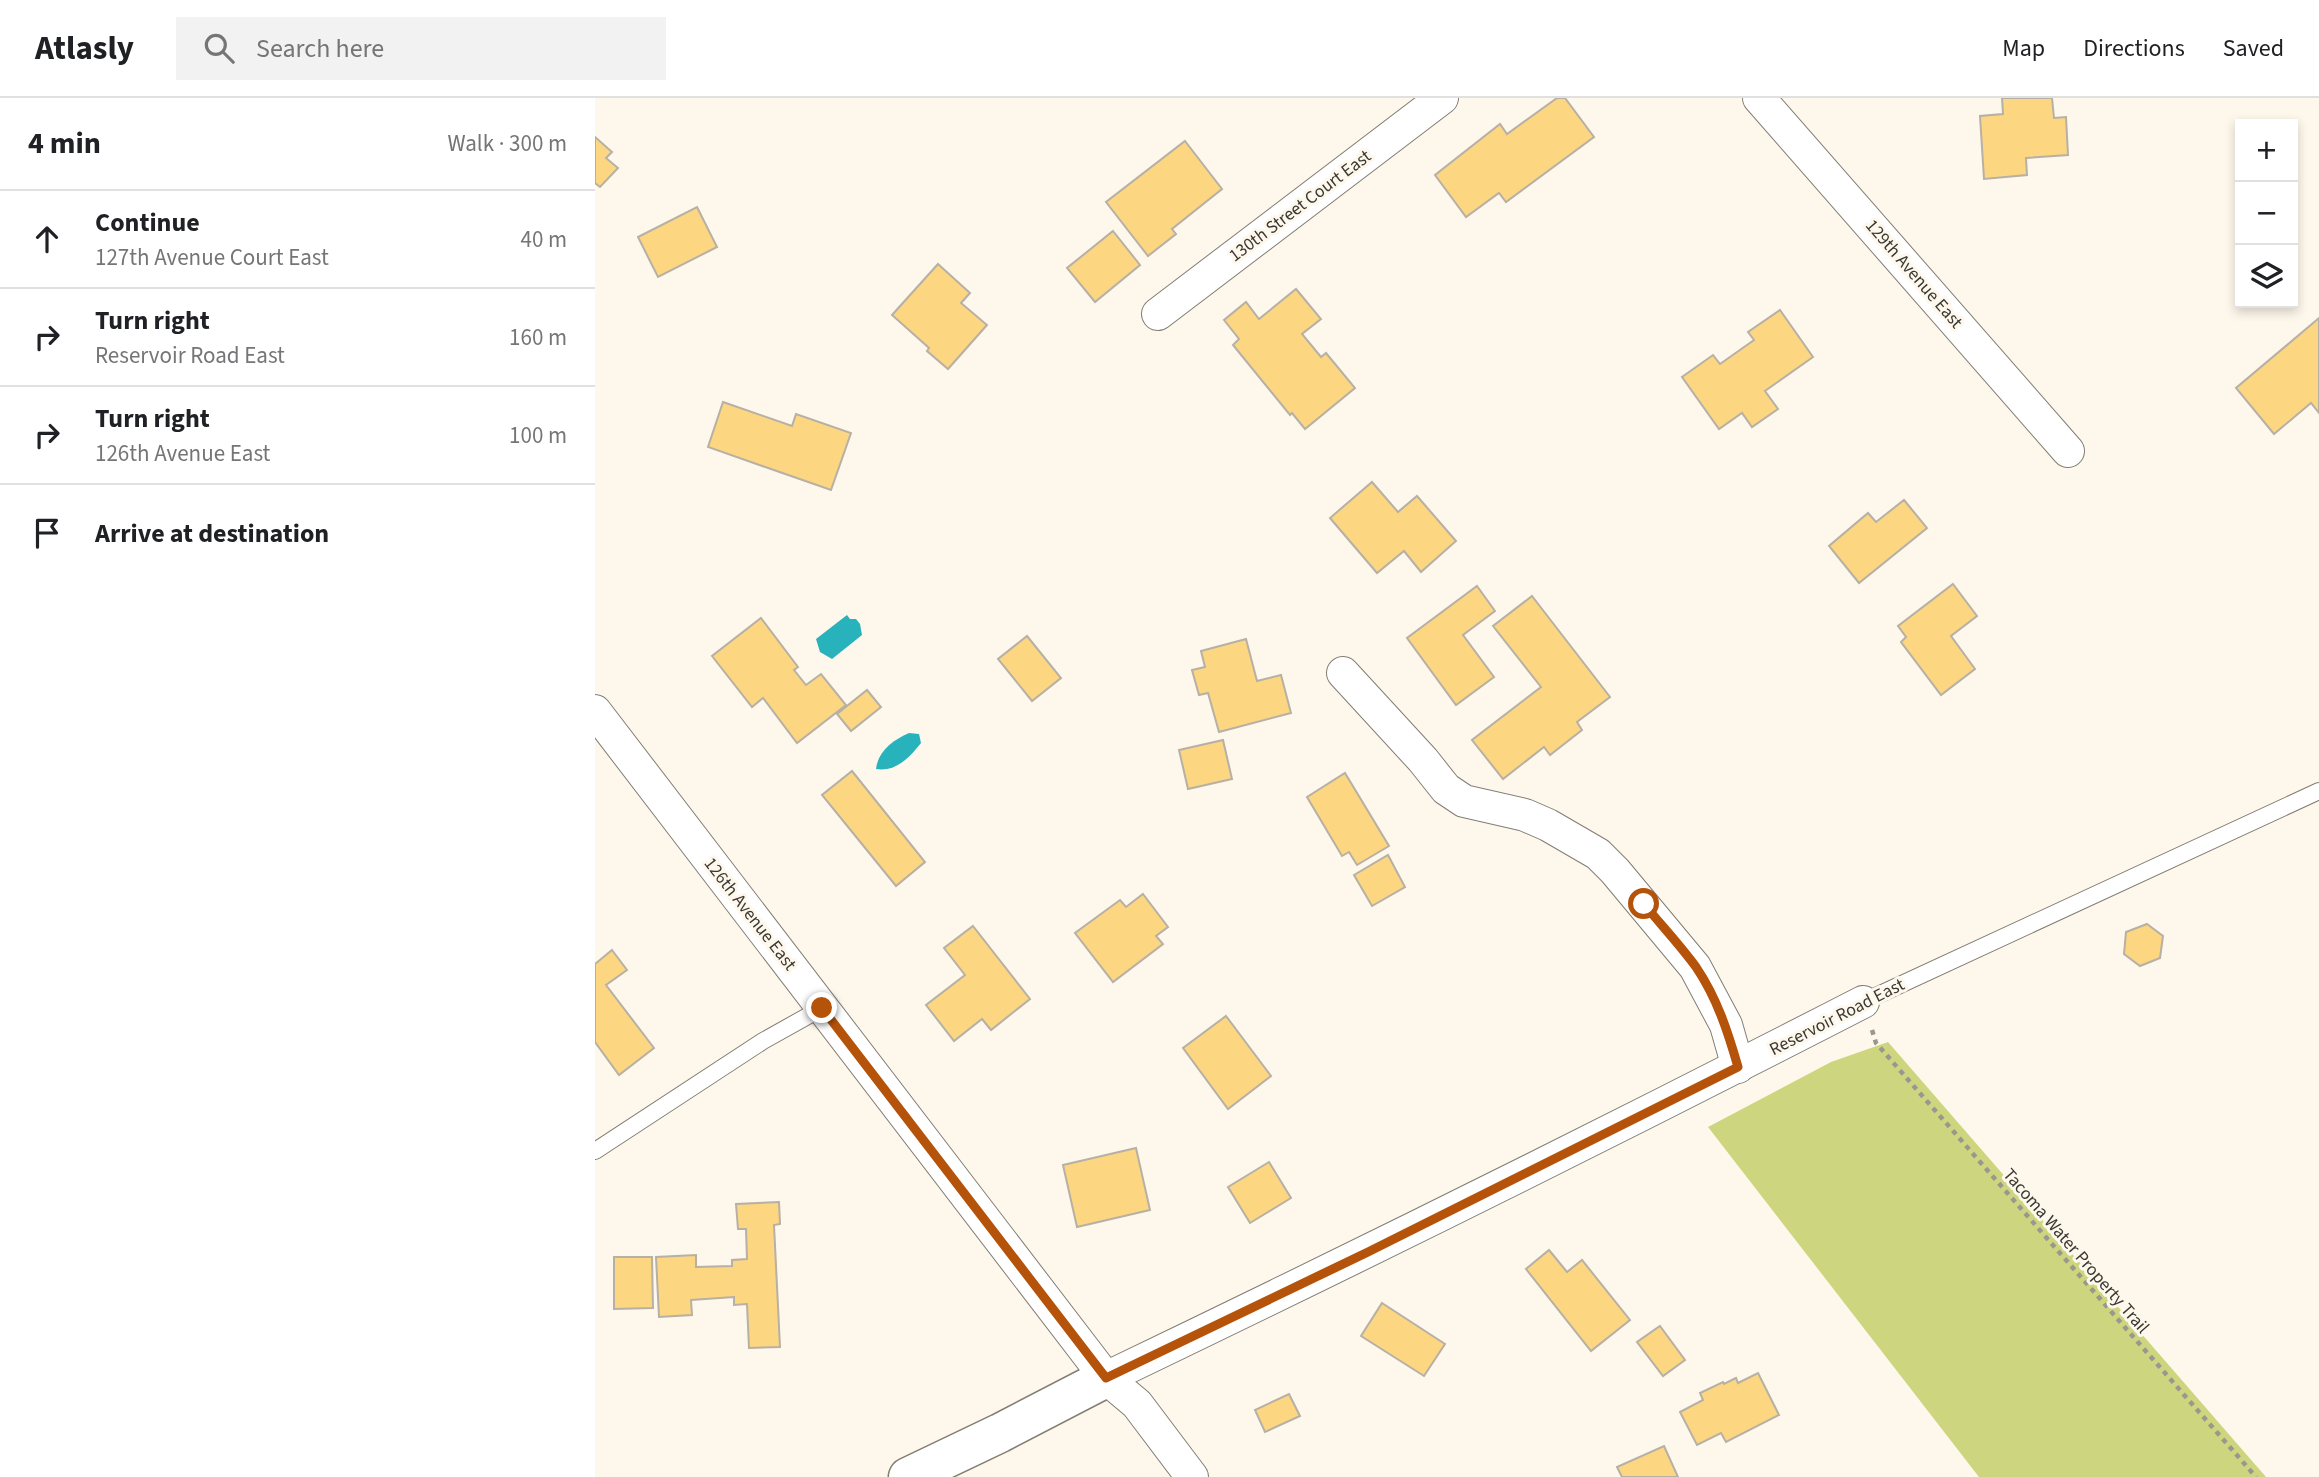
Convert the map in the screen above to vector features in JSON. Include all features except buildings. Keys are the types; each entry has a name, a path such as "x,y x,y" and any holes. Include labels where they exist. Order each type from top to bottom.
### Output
{"street":[{"name":"130th Street Court East","path":"1158,314 1442,98"},
{"name":"129th Avenue East","path":"1759,98 2068,451"},
{"path":"1343,673 1446,789 1464,801 1525,815 1598,854 1695,967 1725,1025 1738,1067"},
{"name":"126th Avenue East","path":"595,711 1106,1378 1137,1404 1192,1477"},
{"name":"Reservoir Road East","path":"908,1477 1380,1246 1863,1002"}],"lane":[{"name":"Reservoir Road East","path":"1863,1002 2319,791"},
{"path":"595,1151 763,1041 822,1008"}],"path":[{"name":"Tacoma Water Property Trail","path":"1876,1043 2256,1477"}],"green space":[{"path":"1888,1042 2266,1477 1979,1477 1708,1127 1831,1062"}],"water":[{"path":"847,615 860,624 862,635 832,659 820,652 816,639"},
{"path":"909,733 919,734 921,743 912,754 896,766 876,769 887,747"}],"route":[{"path":"822,1008 1106,1378 1368,1252 1738,1067 1725,1025 1711,994 1695,967 1644,904"}]}
